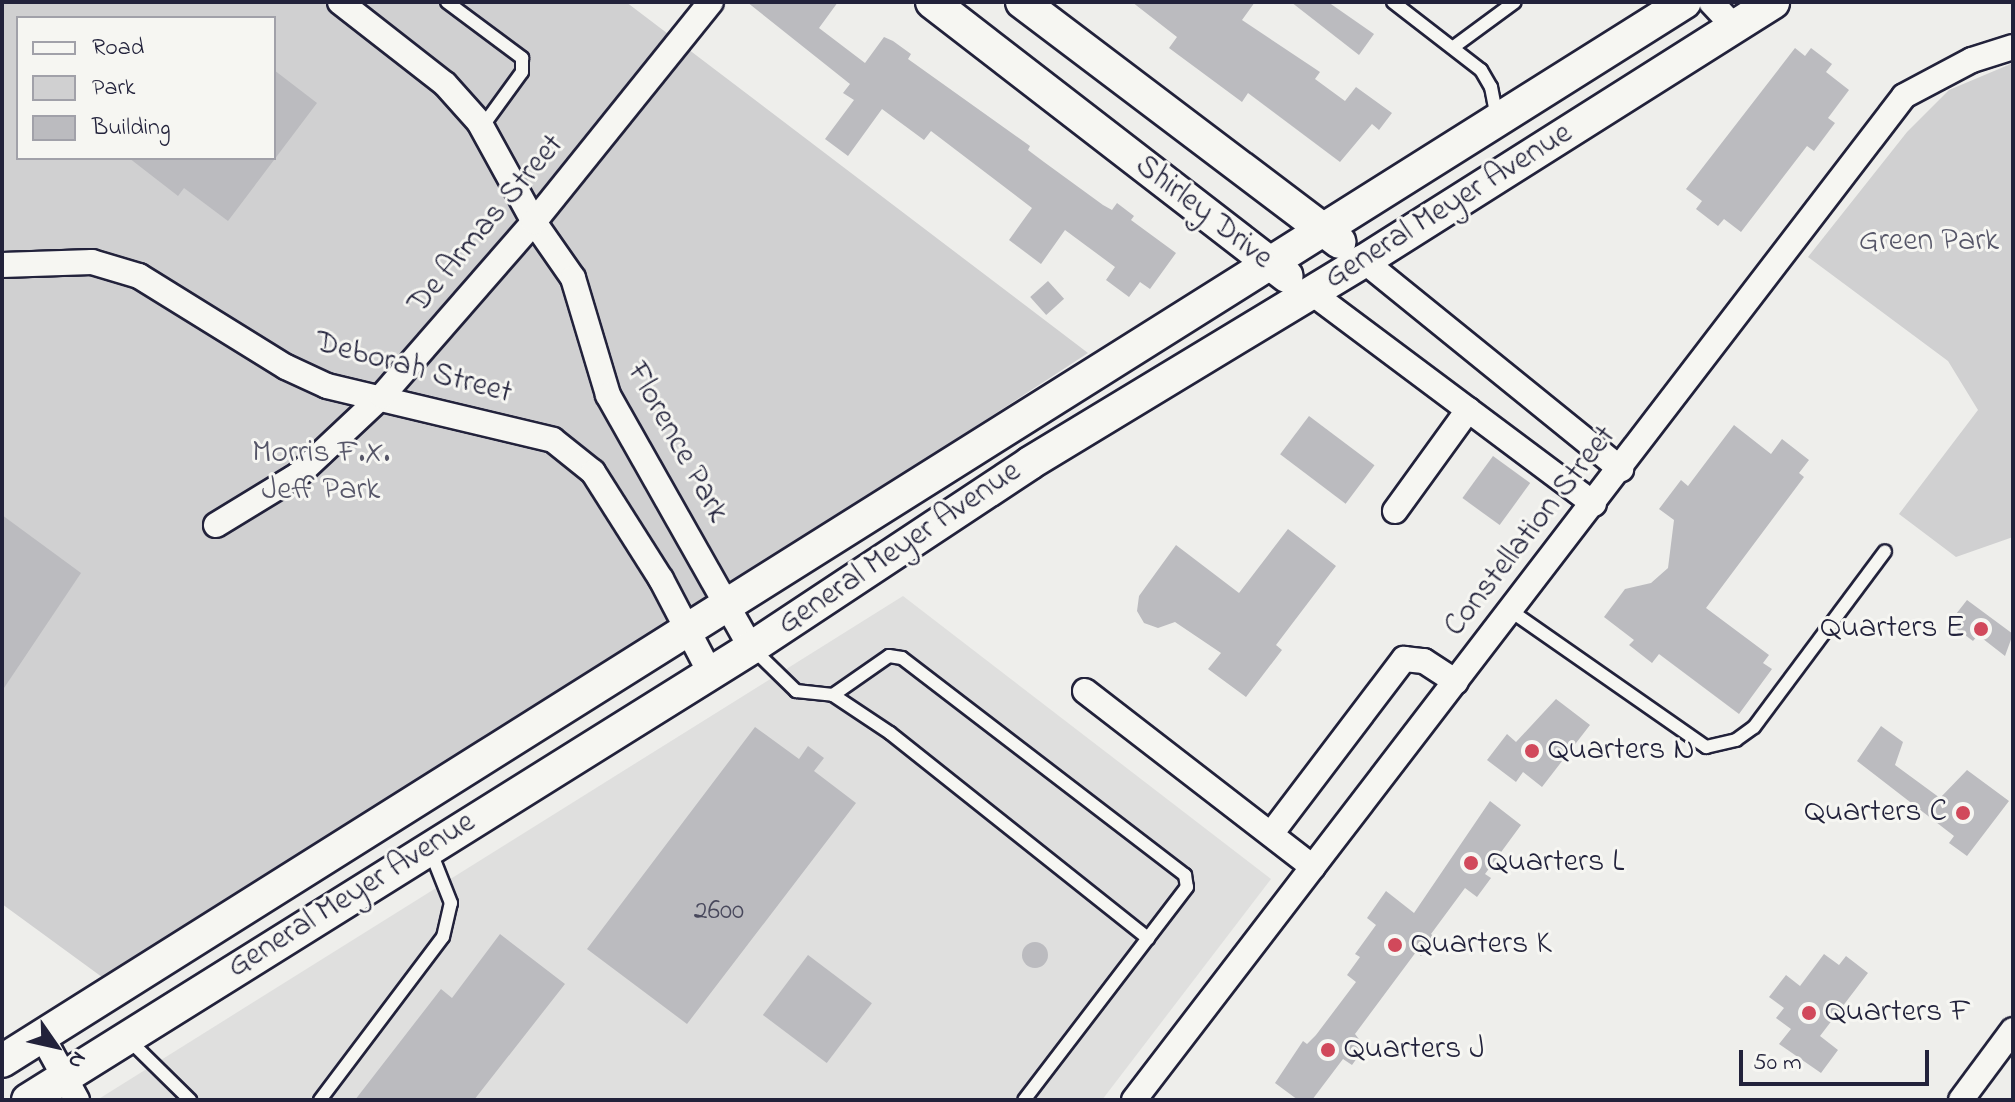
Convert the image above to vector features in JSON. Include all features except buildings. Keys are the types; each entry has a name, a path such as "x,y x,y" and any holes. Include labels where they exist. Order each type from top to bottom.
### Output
{"main road":[{"name":"Shirley Drive","path":"932,2 1270,265 1312,293"},
{"name":"Shirley Drive","path":"1022,2 1364,261"},
{"name":"General Meyer Avenue","path":"2,1061 1685,2"},
{"name":"General Meyer Avenue","path":"28,1100 70,1089 127,1038 709,671 751,648 1030,463 1364,261 1773,2"}],"street":[{"name":"Florence Park","path":"340,2 445,84 482,127 534,222 573,278 608,395 751,648"},
{"name":"De Armas Street","path":"216,525 298,475 382,396 534,222 711,2"},
{"path":"1711,2 1734,27"},
{"name":"Constellation Street","path":"1134,1100 1621,469 1904,96 1972,60 2013,47"},
{"name":"Shirley Drive","path":"1364,261 1621,469"},
{"name":"Deborah Street","path":"2,265 92,262 139,276 286,367 327,386 382,396 553,440 593,472 709,671"},
{"name":"Shirley Drive","path":"1312,293 1594,504"},
{"path":"1395,511 1468,410"},
{"path":"1271,834 1404,659 1424,661 1456,682"},
{"path":"1085,691 1313,867"},
{"path":"1961,1100 2013,1030"},
{"path":"42,1036 70,1089"}],"lane":[{"path":"447,2 522,58 522,72 482,127"},
{"path":"1393,2 1455,46 1491,87 1497,122"},
{"path":"1455,46 1515,2"},
{"path":"1511,611 1706,747 1736,740 1754,727 1885,551"},
{"path":"751,648 796,691 833,695 890,733 1148,938"},
{"path":"833,695 889,656 902,658 1185,875 1187,887 1024,1100"},
{"path":"320,1100 443,937 451,903 429,848"},
{"path":"127,1038 190,1100"}],"shaded area":[{"path":"903,596 1271,879 1102,1100 97,1100"}],"green space":[{"name":"Morris F.X. Jeff Park","path":"2,2 626,2 1088,353 117,988 2,904"},
{"name":"Green Park","path":"2013,63 2013,537 1956,557 1899,514 1978,410 1948,361 1808,257 1907,132 1949,90"}],"place":[{"name":"Quarters E","path":"1981,629"},
{"name":"Quarters N","path":"1532,751"},
{"name":"Quarters C","path":"1963,813"},
{"name":"Quarters L","path":"1471,863"},
{"name":"Quarters K","path":"1395,945"},
{"name":"Quarters F","path":"1809,1013"},
{"name":"Quarters J","path":"1328,1050"}]}
